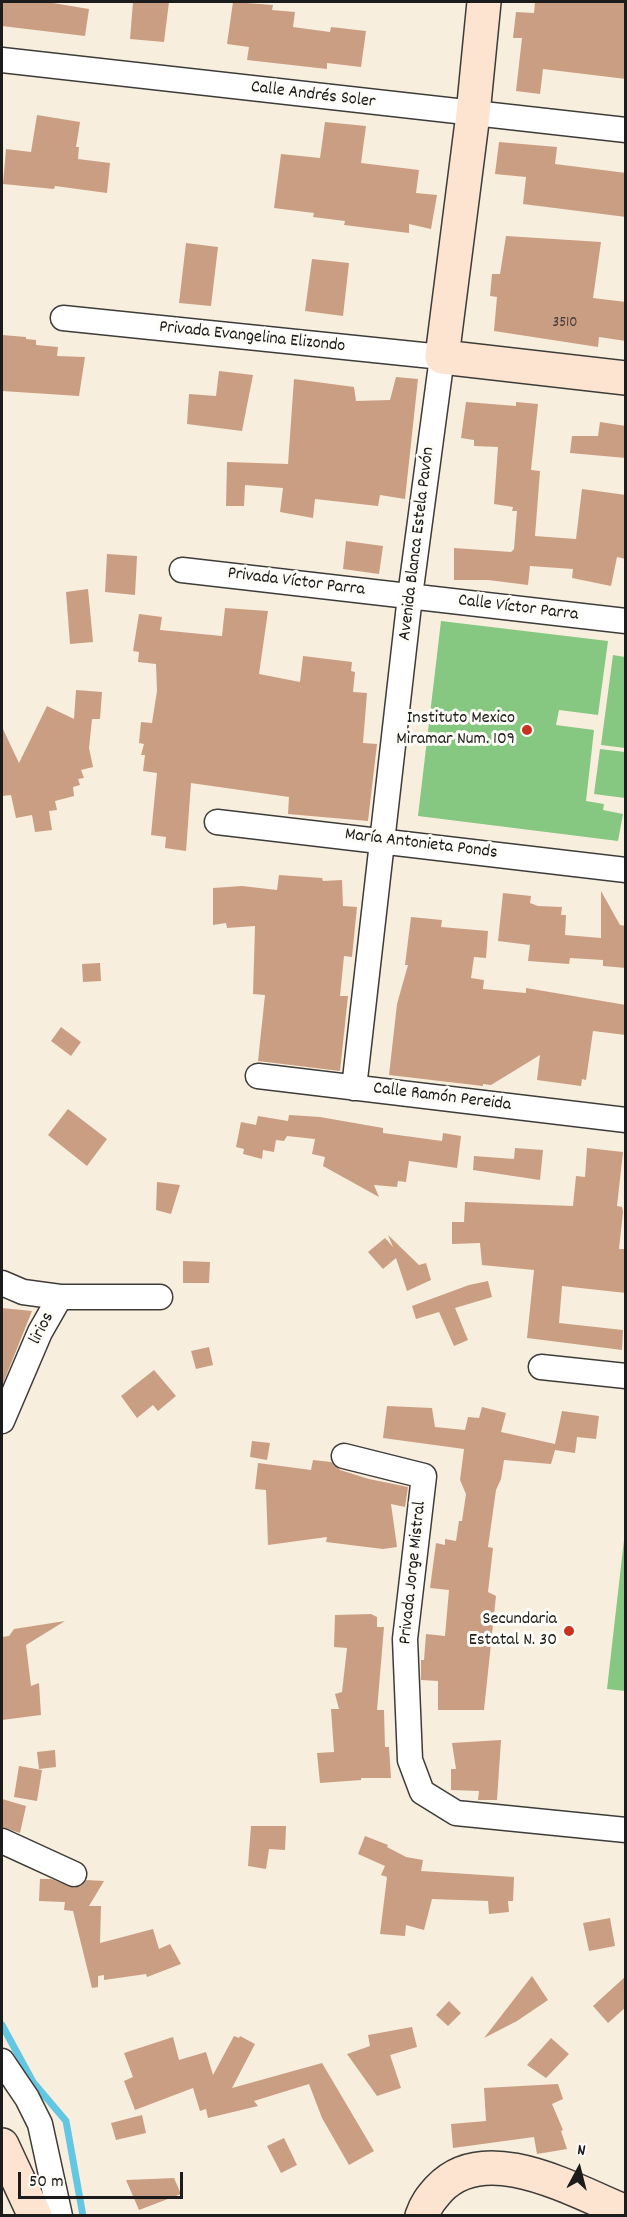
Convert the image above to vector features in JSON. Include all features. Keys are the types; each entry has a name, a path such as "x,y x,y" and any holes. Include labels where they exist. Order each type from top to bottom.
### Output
{"main road":[{"name":"Avenida Blanca Estela Pavón","path":"442,357 473,114 484,2"},
{"path":"442,357 626,378"},
{"path":"5,2159 35,2216"},
{"path":"422,2216 426,2203 448,2179 480,2166 526,2171 626,2212"}],"street":[{"name":"Calle Andrés Soler","path":"2,60 626,130"},
{"name":"Privada Evangelina Elizondo","path":"63,318 442,357"},
{"name":"Avenida Blanca Estela Pavón","path":"354,1088 410,596 442,357"},
{"name":"Privada Víctor Parra","path":"182,570 410,596"},
{"name":"Calle Víctor Parra","path":"410,596 626,621"},
{"name":"María Antonieta Ponds","path":"217,822 626,870"},
{"name":"Calle Ramón Pereida","path":"258,1076 626,1120"},
{"path":"2,1283 23,1292 60,1298"},
{"name":"lirios","path":"2,1420 40,1332 60,1298 160,1297"},
{"path":"541,1367 626,1376"},
{"name":"Privada Jorge Mistral","path":"344,1456 424,1476 405,1639 410,1760 422,1792 456,1813 626,1830"},
{"path":"2,1841 74,1874"},
{"path":"2,2061 27,2098 40,2124 60,2216"}],"green space":[{"name":"Instituto Mexico Miramar Num. 109","path":"441,621 608,641 598,715 559,710 556,725 594,730 586,801 604,804 603,810 623,814 618,841 418,816"},
{"path":"613,655 625,657 625,748 601,745"},
{"path":"600,749 625,752 625,798 594,794"},
{"path":"625,1531 625,1691 607,1689"}],"building":[{"path":"2,2 47,2 89,9 85,36 2,26"},
{"path":"133,2 169,2 164,42 130,39"},
{"path":"233,2 273,5 272,10 295,12 293,27 330,32 331,27 366,31 361,67 327,63 327,69 247,60 249,47 227,44"},
{"path":"535,2 626,2 626,79 543,69 540,94 516,91 522,38 513,38 516,12 534,13"},
{"path":"37,115 80,122 76,147 79,147 78,159 110,163 107,193 55,186 54,189 3,184 6,149 31,152"},
{"path":"325,122 366,126 361,163 419,170 416,193 437,195 431,229 409,224 409,233 344,225 345,221 313,217 314,213 274,208 281,154 320,158"},
{"path":"499,142 557,147 555,164 626,173 626,217 523,204 526,177 495,174"},
{"path":"506,236 601,242 593,298 626,302 626,341 599,337 598,347 494,331 497,297 490,296 492,274 500,274"},
{"path":"186,243 218,247 211,306 179,303"},
{"path":"312,259 349,263 343,316 305,311"},
{"path":"2,335 26,337 26,339 36,340 36,345 58,347 57,356 85,357 79,396 2,391"},
{"path":"219,371 253,375 242,431 187,424 189,394 216,396"},
{"path":"396,377 418,379 405,499 380,495 378,506 315,499 313,518 280,512 283,488 245,485 244,506 226,506 227,462 288,464 294,379 354,387 356,401 390,400"},
{"path":"466,402 516,406 516,402 538,404 531,470 540,471 535,536 576,539 582,489 626,495 626,559 617,557 611,586 572,578 573,569 530,566 528,585 488,580 454,580 454,548 511,552 514,549 517,511 512,511 513,507 494,504 498,447 474,446 474,440 461,438"},
{"path":"600,422 626,426 626,458 570,453 572,436 598,436"},
{"path":"346,541 383,546 379,574 343,569"},
{"path":"107,554 137,556 135,595 105,592"},
{"path":"88,589 93,642 70,644 66,592"},
{"path":"225,608 268,611 259,674 300,682 303,656 352,662 351,671 355,672 353,692 367,693 363,743 377,744 368,821 288,814 289,797 191,783 186,851 165,848 166,837 151,835 157,773 143,771 145,755 141,755 144,744 139,743 141,722 152,723 157,691 156,664 138,662 139,652 133,651 139,614 162,617 160,630 222,636"},
{"path":"76,690 102,692 100,719 92,719 89,748 93,767 81,770 84,778 78,779 80,785 73,787 74,796 55,801 57,810 49,811 52,830 35,832 32,815 16,818 11,795 2,796 2,727 19,763 47,706 74,719"},
{"path":"279,875 322,878 323,881 342,880 343,906 357,907 352,957 344,956 340,996 348,996 340,1071 258,1061 265,995 253,994 255,926 227,928 226,923 213,925 213,888 242,886 277,890"},
{"path":"601,891 620,925 626,926 626,968 603,966 603,960 570,958 569,964 528,961 530,945 498,941 503,893 531,896 530,903 538,906 562,907 561,915 566,915 565,935 601,938"},
{"path":"411,917 442,920 441,927 488,931 486,958 474,957 471,978 484,980 483,989 526,993 526,988 626,1005 626,1035 593,1031 586,1080 582,1079 581,1086 537,1080 540,1055 491,1085 389,1075 397,1004 408,965 405,965"},
{"path":"100,963 101,981 83,982 82,964"},
{"path":"61,1027 81,1042 71,1056 51,1041"},
{"path":"68,1109 107,1139 87,1166 48,1135"},
{"path":"289,1115 320,1117 383,1128 383,1133 442,1141 443,1133 461,1136 457,1168 409,1161 406,1182 398,1181 397,1187 374,1185 379,1197 323,1166 325,1157 312,1154 315,1139 287,1136 284,1141 276,1140 274,1152 263,1150 262,1159 243,1154 244,1149 236,1147 241,1122 256,1125 258,1116 288,1121"},
{"path":"515,1148 543,1150 540,1180 473,1170 474,1156 514,1159"},
{"path":"587,1148 623,1152 617,1206 622,1207 623,1212 619,1249 626,1249 626,1293 562,1286 559,1323 623,1330 622,1350 527,1338 534,1270 482,1265 480,1243 452,1244 452,1222 464,1222 465,1202 573,1206 576,1176 585,1177"},
{"path":"157,1182 180,1185 171,1214 156,1210"},
{"path":"388,1235 419,1265 426,1263 431,1280 407,1291 396,1258 383,1269 368,1252 385,1238 393,1247"},
{"path":"183,1261 210,1262 209,1283 183,1283"},
{"path":"488,1281 492,1297 455,1308 468,1340 454,1346 439,1312 416,1319 412,1306 469,1285"},
{"path":"2,1308 32,1311 2,1386"},
{"path":"209,1347 213,1365 196,1369 191,1351"},
{"path":"154,1370 176,1396 158,1411 153,1405 137,1418 121,1396"},
{"path":"387,1406 432,1408 435,1427 465,1430 468,1417 479,1418 482,1407 506,1413 501,1432 555,1444 562,1411 599,1416 596,1439 577,1437 575,1453 555,1450 551,1464 504,1460 501,1479 496,1490 488,1547 493,1548 488,1592 496,1596 484,1710 438,1710 438,1681 421,1680 421,1660 424,1660 426,1634 445,1636 449,1590 430,1588 436,1543 445,1545 445,1539 456,1541 459,1521 462,1521 466,1494 460,1480 464,1449 383,1438"},
{"path":"252,1441 270,1443 267,1460 250,1457"},
{"path":"313,1460 331,1462 340,1470 408,1487 405,1507 391,1504 397,1547 383,1549 326,1542 327,1537 268,1545 266,1490 255,1489 258,1463 311,1470"},
{"path":"371,1614 377,1617 377,1627 384,1627 377,1710 384,1710 385,1747 389,1747 391,1778 361,1778 361,1780 320,1783 317,1753 334,1752 331,1709 339,1709 335,1694 342,1692 347,1648 334,1647 335,1615"},
{"path":"65,1621 26,1645 31,1686 39,1683 41,1715 2,1720 2,1637 9,1636 14,1629"},
{"path":"501,1740 497,1800 478,1800 479,1791 451,1790 451,1769 456,1769 452,1743"},
{"path":"55,1750 56,1767 39,1769 37,1752"},
{"path":"19,1766 42,1770 37,1801 14,1797"},
{"path":"2,1799 26,1806 20,1833 2,1827"},
{"path":"251,1826 286,1826 285,1850 269,1849 266,1869 248,1866"},
{"path":"365,1836 388,1845 387,1847 406,1857 423,1860 421,1871 514,1877 513,1901 508,1901 509,1912 489,1914 488,1901 432,1899 424,1930 406,1925 405,1936 380,1934 387,1877 381,1875 385,1866 358,1854"},
{"path":"40,1879 51,1879 75,1888 87,1880 104,1881 89,1906 101,1906 100,1943 153,1929 159,1949 170,1944 181,1964 147,1977 146,1974 104,1980 104,1975 98,1976 98,1987 92,1988 73,1911 64,1910 65,1902 39,1901"},
{"path":"610,1918 615,1946 589,1951 583,1923"},
{"path":"532,1976 548,2000 517,2021 484,2038"},
{"path":"626,1976 626,2007 608,2023 593,2006"},
{"path":"449,2001 461,2013 448,2026 436,2015"},
{"path":"412,2027 417,2047 390,2055 401,2088 377,2096 347,2054 370,2046 368,2035"},
{"path":"234,2036 239,2038 240,2036 255,2044 232,2088 322,2063 374,2151 349,2165 322,2118 309,2084 254,2101 258,2106 208,2118 206,2109 200,2111 193,2088 135,2110 124,2081 133,2077 124,2053 173,2037 179,2060 206,2052 213,2075"},
{"path":"551,2038 569,2054 546,2078 527,2065"},
{"path":"558,2084 563,2099 552,2104 563,2130 561,2131 567,2149 537,2154 534,2137 453,2148 451,2124 486,2121 484,2088"},
{"path":"142,2115 146,2133 116,2140 111,2123"},
{"path":"284,2138 297,2165 281,2173 267,2146"},
{"path":"174,2178 181,2194 139,2210 126,2180"}],"waterway":[{"path":"2,2025 33,2082 66,2121 83,2216"}],"place":[{"name":"Instituto Mexico Miramar Num. 109","path":"527,730"},
{"name":"Secundaria Estatal N. 30","path":"569,1631"}]}
